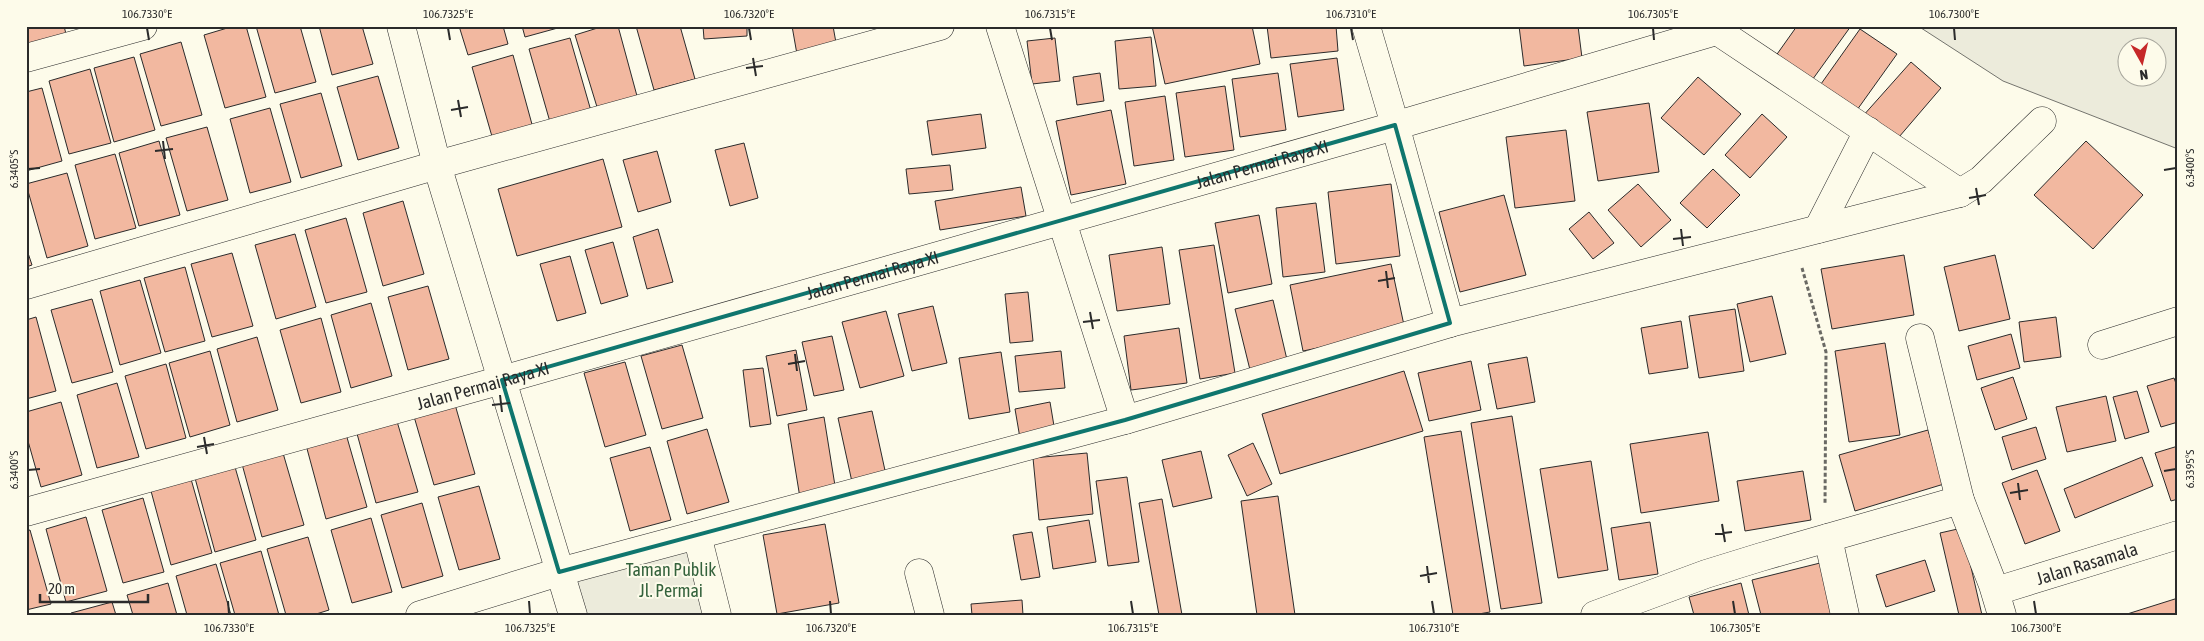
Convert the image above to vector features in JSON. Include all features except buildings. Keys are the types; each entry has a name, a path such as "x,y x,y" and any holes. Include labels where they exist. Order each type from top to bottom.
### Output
{"street":[{"path":"26,58 143,26"},
{"path":"401,26 437,165 573,615"},
{"path":"26,285 437,165 940,26"},
{"path":"1000,26 1125,420"},
{"path":"1366,26 1450,323"},
{"path":"1713,28 1960,193"},
{"name":"Jalan Permai Raya XI","path":"26,512 502,380 1060,219 1395,125 1713,28"},
{"path":"420,615 560,572 697,534 1125,420 1450,323 1960,193 1981,180 2042,121"},
{"path":"1806,232 1868,131"},
{"path":"2102,345 2178,321"},
{"path":"1920,338 1960,500 1999,603"},
{"path":"1595,615 1706,574 1960,500"},
{"path":"697,534 717,615"},
{"name":"Jalan Rasamala","path":"1999,603 2178,535"},
{"path":"1828,538 1845,615"},
{"path":"919,573 930,615"}],"path":[{"path":"1806,232 1799,257 1826,352 1825,507 1828,538"}],"highlighted area":[{"path":"1395,125 1450,323 1125,420 559,572 502,380"}],"green space":[{"path":"1918,26 2178,26 2178,149 2003,81"},
{"name":"Taman Publik Jl. Permai","path":"697,535 717,615 573,615 559,572"}]}
